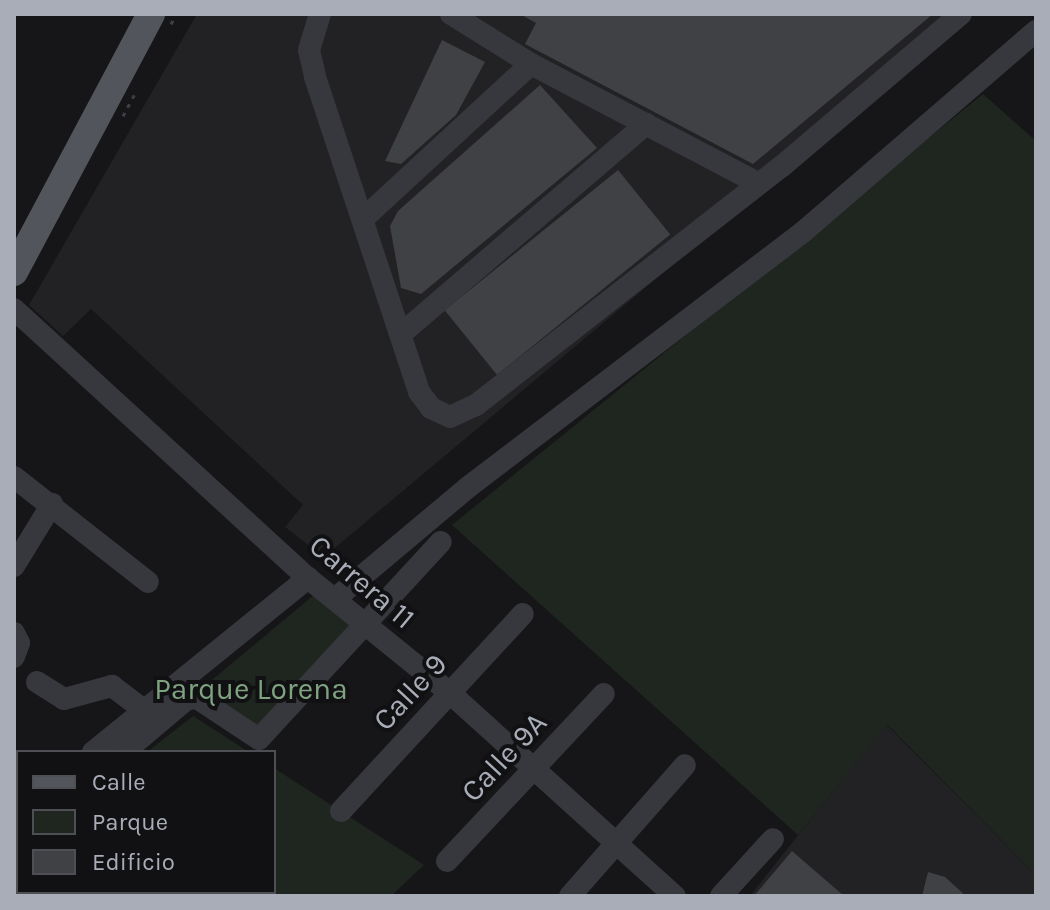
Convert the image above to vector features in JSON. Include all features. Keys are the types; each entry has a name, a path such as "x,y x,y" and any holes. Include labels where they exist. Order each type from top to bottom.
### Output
{"main road":[{"path":"14,272 151,14"}],"street":[{"path":"320,14 309,50 419,392 431,408 450,417 476,405 756,182 781,167 961,14"},
{"path":"451,14 531,64 756,182"},
{"path":"336,598 467,488 803,232 1036,31"},
{"path":"364,218 531,64"},
{"path":"401,334 646,124"},
{"name":"Carrera 11","path":"14,309 308,578 450,693 675,896"},
{"path":"14,477 148,582"},
{"path":"14,566 52,504"},
{"path":"126,750 187,699 197,698 259,739 441,542"},
{"path":"96,750 308,578"},
{"name":"Calle 9","path":"341,811 523,614"},
{"path":"14,633 19,643 14,657"},
{"path":"37,682 64,699 112,686 145,711"},
{"name":"Calle 9A","path":"447,861 604,694"},
{"path":"570,896 619,845 685,765"},
{"path":"721,896 773,839"}],"shaded area":[{"path":"197,14 972,14 324,557 285,527 303,505 91,309 63,336 29,305"},
{"path":"886,724 1036,875 1036,896 750,896"}],"green space":[{"path":"983,94 1036,141 1036,875 887,724 798,835 452,525"},
{"name":"Parque Lorena","path":"315,594 352,628 254,734 199,691"},
{"path":"193,716 246,750 150,750"},
{"path":"276,769 424,865 391,896 152,894 276,894"}],"building":[{"path":"520,14 933,14 753,164 525,44 536,23"},
{"path":"442,40 485,62 456,115 401,164 385,161"},
{"path":"540,85 597,148 421,294 401,288 390,226 398,211"},
{"path":"618,170 670,235 497,375 445,310"},
{"path":"792,851 844,896 754,896"},
{"path":"928,872 945,877 966,896 922,896"}]}
